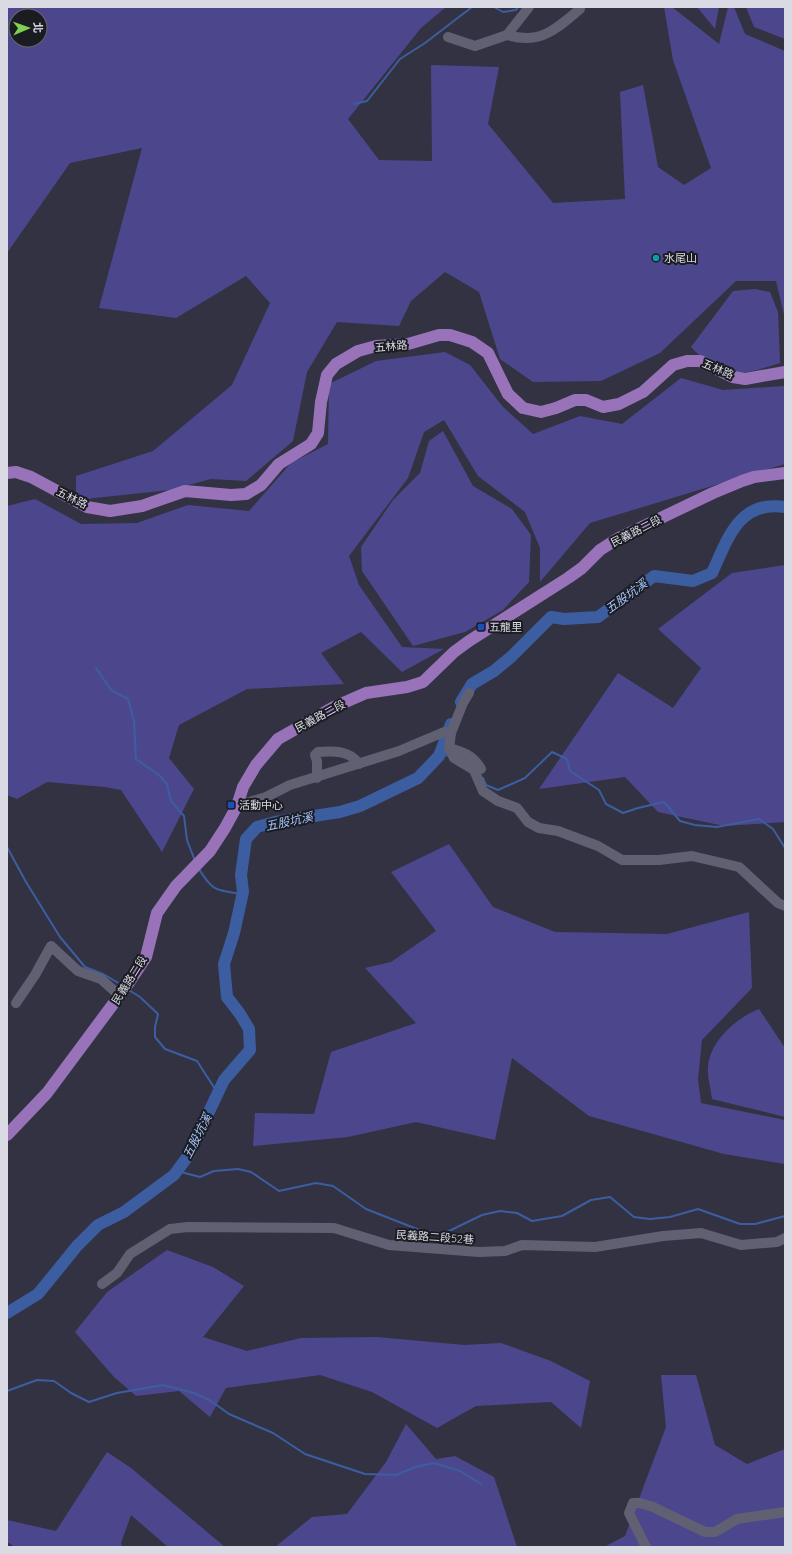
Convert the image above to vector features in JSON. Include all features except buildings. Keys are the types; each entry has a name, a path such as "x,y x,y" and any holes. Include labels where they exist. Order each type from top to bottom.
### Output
{"main road":[{"name":"五林路","path":"7,473 16,472 31,477 88,507 110,510 142,506 185,491 231,495 246,494 261,485 279,464 311,444 318,433 327,375 336,364 358,351 376,346 419,342 435,336 450,335 472,342 488,353 508,394 523,408 541,412 556,408 575,400 586,400 603,407 619,404 643,392 673,365 687,361 700,361 733,377 745,379 785,372"},
{"name":"民義路二段","path":"7,1135 47,1093 124,991 146,957 157,913 176,886 210,851 237,806 244,787 256,765 278,739 334,707 366,693 407,687 423,682 454,652 568,578 582,568 600,550 617,539 713,492 754,477 785,473"}],"street":[{"path":"448,37 475,46 507,35 529,7"},
{"path":"507,35 521,39 550,34 580,9"},
{"path":"469,693 448,732 449,748 454,758 474,770 483,791 498,800 517,808 528,822 533,825 558,831 598,846 622,860 659,860 692,856 739,867 778,903 785,906"},
{"path":"237,806 266,797 290,785 317,778 399,751 448,732"},
{"path":"449,748 467,753 476,761 481,769"},
{"path":"317,778 317,761 315,755 318,752 342,753 354,756 359,764"},
{"path":"16,1003 35,975 51,946 78,971 101,979 124,991"},
{"name":"民義路二段52巷","path":"102,1284 117,1273 130,1254 170,1229 188,1227 334,1228 389,1245 480,1252 505,1251 522,1245 595,1246 662,1236 701,1233 741,1245 777,1242 785,1238"},
{"path":"646,1547 629,1512 633,1503 640,1503 653,1507 705,1532 715,1532 737,1519 785,1512"}],"shaded area":[{"path":"7,7 446,7 421,28 348,119 379,160 432,161 431,65 499,67 488,124 553,203 625,199 620,92 643,85 658,167 684,185 711,168 673,60 664,7 672,7 719,44 728,7 734,7 745,34 785,51 785,319 776,281 736,281 660,353 601,381 533,382 500,359 479,292 445,272 411,301 399,326 337,322 307,372 293,441 246,481 211,479 170,490 76,500 76,476 153,451 232,385 270,303 246,276 176,318 99,308 142,148 70,163 7,253"},
{"path":"697,7 719,7 715,29"},
{"path":"746,7 785,7 785,39 754,27"},
{"path":"755,289 770,292 778,312 780,363 753,371 732,372 722,370 702,358 691,347 733,291"},
{"path":"445,352 470,365 503,407 533,434 580,416 622,424 681,378 723,390 785,386 785,464 590,523 540,582 540,548 525,512 478,476 444,420 424,432 408,478 349,556 359,585 402,647 444,649 402,672 361,632 321,653 344,684 247,689 179,725 169,758 194,789 162,852 121,790 105,787 47,782 17,799 7,795 7,506 35,499 81,524 137,523 188,505 249,511 291,463 328,444 329,384 376,361"},
{"path":"443,431 473,486 512,509 531,535 529,582 503,610 465,632 413,646 362,571 361,547 393,500 420,473 429,441"},
{"path":"785,565 785,822 724,826 658,812 625,777 539,789 618,673 673,708 701,668 658,629 732,573"},
{"path":"449,844 493,907 555,932 667,934 749,912 752,988 702,1040 698,1079 701,1103 785,1120 785,1164 724,1154 589,1116 512,1058 495,1140 416,1122 348,1137 253,1146 255,1113 314,1114 331,1052 416,1023 365,968 391,962 436,931 391,872"},
{"path":"759,1009 785,1048 785,1117 712,1099 708,1067 714,1048 733,1024"},
{"path":"167,1250 213,1267 244,1286 203,1337 247,1351 301,1338 377,1337 464,1345 501,1343 551,1361 590,1381 581,1428 551,1402 476,1406 437,1428 372,1392 320,1375 226,1388 210,1417 179,1391 136,1396 114,1377 75,1332 107,1292"},
{"path":"661,1375 696,1375 715,1445 747,1464 785,1449 785,1547 604,1547 625,1536 666,1427"},
{"path":"406,1424 436,1459 455,1456 494,1477 517,1547 275,1547 312,1517 347,1514 386,1462"},
{"path":"107,1452 131,1468 225,1547 168,1547 131,1515 121,1543 122,1547 15,1547 7,1542 7,1520 56,1531"}],"waterway":[{"path":"354,104 367,101 400,59 425,43 472,7"},
{"path":"494,7 503,12 516,10 518,7"},
{"name":"五股坑溪","path":"461,702 472,684 494,671 511,657 551,617 564,619 598,617 654,576 693,581 712,573 730,535 737,524 756,509 769,506 785,507"},
{"path":"96,668 111,690 128,699 134,721 136,759 160,776 167,784 171,801 184,816 187,840 195,861"},
{"name":"五股坑溪","path":"7,1313 38,1294 77,1246 98,1225 124,1212 174,1175 188,1156 224,1080 250,1050 249,1029 227,997 224,964 234,933 243,892 241,875 246,839 257,827 275,822 340,812 360,806 418,778 439,756 451,724"},
{"path":"483,778 486,785 498,790 525,778 552,752 567,759 570,771 599,790 606,804 623,813 664,802 680,821 695,825 717,827 759,819 773,829 785,848"},
{"path":"439,756 450,755"},
{"path":"7,847 26,882 60,937 85,967 103,974 122,985"},
{"path":"199,869 208,882 216,889 242,894"},
{"path":"129,990 140,997 158,1014 155,1027 155,1037 165,1049 197,1061 217,1092"},
{"path":"177,1171 200,1177 214,1171 238,1169 251,1172 279,1191 316,1183 333,1186 366,1209 422,1231 445,1233 482,1215 500,1211 517,1213 532,1221 562,1216 591,1200 610,1197 634,1217 650,1219 670,1217 698,1209 740,1224 755,1224 785,1216"},
{"path":"7,1391 37,1380 54,1381 71,1393 89,1402 117,1393 163,1385 194,1393 211,1401 229,1414 273,1433 305,1454 365,1474 396,1475 415,1467 434,1463 460,1471 481,1484"}],"place":[{"name":"水尾山","path":"656,258"},
{"name":"五龍里","path":"481,627"},
{"name":"活動中心","path":"231,805"}]}
